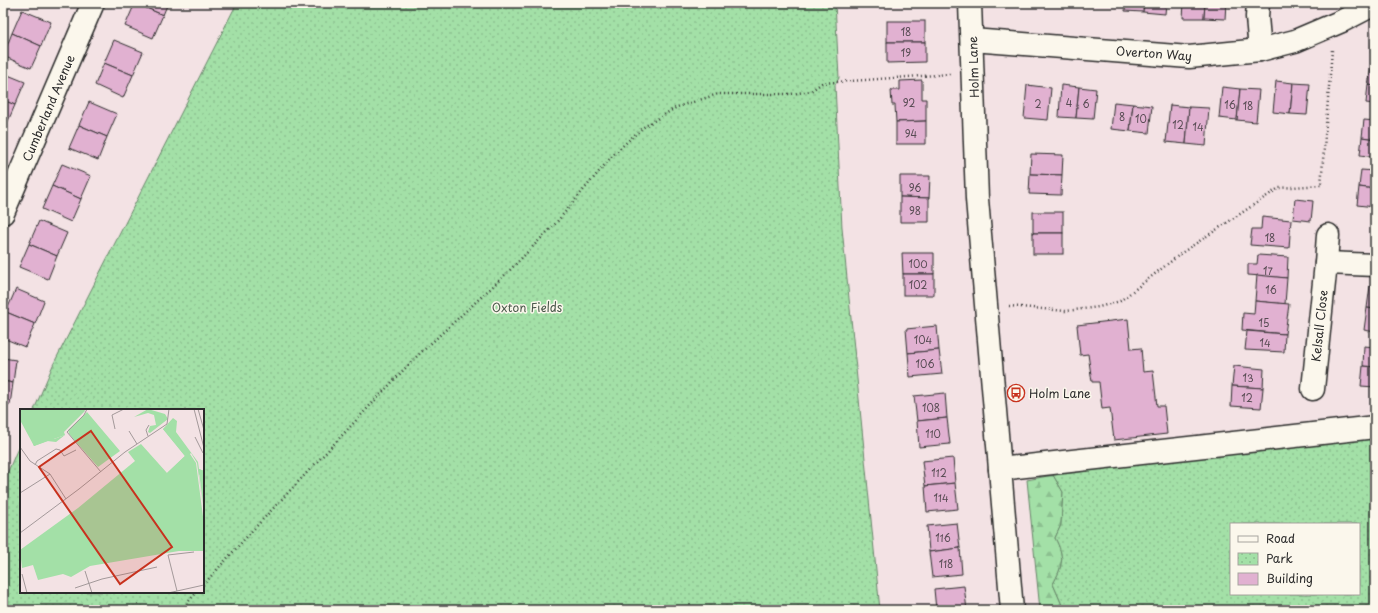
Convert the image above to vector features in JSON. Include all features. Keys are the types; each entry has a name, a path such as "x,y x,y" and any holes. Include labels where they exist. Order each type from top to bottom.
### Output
{"street":[{"name":"Cumberland Avenue","path":"3,213 93,3"},
{"name":"Holm Lane","path":"970,3 977,199 1012,610"},
{"path":"1258,3 1257,17 1260,50"},
{"name":"Overton Way","path":"972,40 1189,57 1260,50 1295,41 1375,4"},
{"name":"Kelsall Close","path":"1313,389 1328,235"},
{"path":"1326,262 1375,265"},
{"path":"1000,469 1375,427"}],"path":[{"path":"986,304 1066,311 1098,307 1120,301 1183,252 1279,188 1321,185 1334,24"},
{"path":"204,584 413,360 507,273 555,224 613,155 642,128 677,107 718,94 791,94 811,90 822,82 973,73"},
{"path":"181,610 196,593"}],"green space":[{"name":"Oxton Fields","path":"237,3 835,3 839,78 835,85 842,228 880,610 3,610 3,483 20,443 20,593 204,593 204,409 34,409 53,365"},
{"path":"1375,436 1375,610 1062,610 1063,607 1053,584 1059,572 1062,561 1060,550 1055,538 1061,525 1063,492 1053,475"},
{"path":"1053,475 1063,492 1061,525 1055,538 1060,550 1062,561 1059,572 1053,584 1063,607 1062,610 1040,610 1027,480"}],"building":[{"path":"135,3 163,15 153,38 125,26"},
{"path":"135,3 168,3 163,15"},
{"path":"1126,3 1144,3 1143,12 1125,11"},
{"path":"1144,3 1166,3 1165,14 1143,12"},
{"path":"1184,3 1205,3 1204,18 1183,18"},
{"path":"1205,3 1226,3 1225,19 1204,18"},
{"path":"22,10 51,22 41,46 12,33"},
{"path":"887,21 925,21 925,42 887,42"},
{"path":"1373,31 1375,31 1375,53 1371,53"},
{"path":"12,33 41,46 31,68 3,56"},
{"path":"114,40 143,52 133,75 104,63"},
{"path":"887,42 925,42 925,62 887,63"},
{"path":"104,63 133,75 123,98 95,85"},
{"path":"1371,68 1375,68 1375,86 1368,85"},
{"path":"3,73 25,82 15,105 3,100"},
{"path":"922,80 922,99 926,99 926,121 896,122 895,105 892,105 891,90 900,90 900,81"},
{"path":"1276,81 1293,83 1290,114 1273,112"},
{"path":"1293,83 1310,84 1307,115 1290,114"},
{"path":"1027,85 1051,88 1048,120 1024,118"},
{"path":"1061,85 1079,87 1076,118 1059,117"},
{"path":"1368,85 1375,86 1375,104 1366,103"},
{"path":"1079,87 1096,89 1093,119 1076,118"},
{"path":"1222,87 1240,89 1237,120 1219,118"},
{"path":"1240,89 1259,90 1256,122 1237,120"},
{"path":"3,100 15,105 5,128 3,127"},
{"path":"89,102 117,114 107,137 79,125"},
{"path":"1114,102 1133,104 1130,131 1111,129"},
{"path":"1133,104 1152,106 1149,133 1130,131"},
{"path":"1170,105 1189,107 1186,144 1166,142"},
{"path":"1189,107 1209,108 1206,146 1186,144"},
{"path":"1364,120 1375,121 1375,139 1362,137"},
{"path":"926,121 926,144 896,144 896,122"},
{"path":"79,125 107,137 98,160 69,148"},
{"path":"1362,137 1375,139 1375,157 1360,155"},
{"path":"1031,154 1063,155 1062,175 1030,174"},
{"path":"62,164 91,176 81,199 52,186"},
{"path":"1361,170 1375,171 1375,189 1359,187"},
{"path":"1030,174 1062,175 1061,195 1029,194"},
{"path":"900,176 930,176 929,198 900,197"},
{"path":"52,186 81,199 71,222 42,209"},
{"path":"1359,187 1375,189 1375,207 1357,205"},
{"path":"900,197 929,198 929,222 900,222"},
{"path":"1295,199 1313,201 1311,221 1293,219"},
{"path":"1033,212 1063,212 1063,233 1033,233"},
{"path":"1262,217 1291,220 1289,248 1250,245 1252,229 1261,229"},
{"path":"39,221 67,233 57,256 29,244"},
{"path":"1033,233 1063,233 1063,254 1033,254"},
{"path":"29,244 57,256 48,279 19,267"},
{"path":"902,253 934,253 934,274 903,274"},
{"path":"1258,255 1288,257 1287,278 1248,275 1248,264 1257,264"},
{"path":"903,274 934,274 934,295 903,295"},
{"path":"1257,275 1287,278 1285,304 1255,301"},
{"path":"1370,286 1375,287 1375,309 1367,308"},
{"path":"16,289 44,301 35,324 6,312"},
{"path":"1255,301 1289,304 1285,334 1242,330 1243,313 1254,314"},
{"path":"1367,308 1375,309 1375,332 1364,330"},
{"path":"6,312 35,324 25,347 3,338 3,319"},
{"path":"1128,319 1131,349 1141,348 1143,372 1153,371 1157,406 1164,406 1167,434 1114,440 1110,408 1102,409 1099,382 1092,382 1088,354 1080,355 1077,325"},
{"path":"937,326 939,350 908,353 906,329"},
{"path":"1247,331 1285,334 1284,352 1245,350"},
{"path":"1364,346 1375,347 1375,367 1363,366"},
{"path":"939,350 942,374 910,377 908,353"},
{"path":"3,358 16,360 13,383 3,381"},
{"path":"1234,366 1264,369 1263,388 1232,386"},
{"path":"1363,366 1375,367 1375,387 1361,386"},
{"path":"3,381 13,383 10,405 3,404"},
{"path":"1232,386 1263,388 1261,408 1231,406"},
{"path":"945,393 947,418 917,421 914,396"},
{"path":"947,418 950,444 919,447 917,421"},
{"path":"953,458 955,483 925,486 922,461"},
{"path":"955,483 958,509 927,512 925,486"},
{"path":"957,523 960,548 929,552 927,526"},
{"path":"960,548 962,574 932,577 929,552"},
{"path":"964,586 967,610 936,610 934,589"}],"place":[{"name":"Holm Lane","path":"1016,393"}]}
